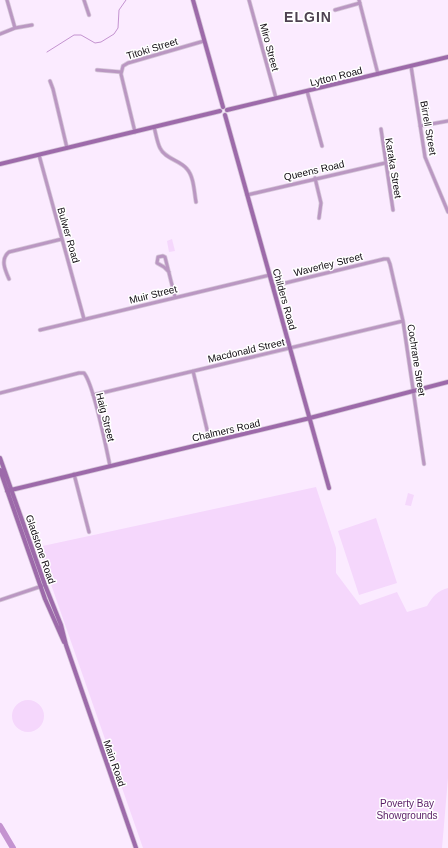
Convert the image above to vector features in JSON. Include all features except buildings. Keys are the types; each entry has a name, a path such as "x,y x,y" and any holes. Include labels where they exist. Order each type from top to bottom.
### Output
{"street":[{"path":"7,0 15,28"},
{"path":"84,0 89,15"},
{"path":"193,0 222,107 220,112"},
{"name":"Miro Street","path":"249,0 276,98"},
{"path":"335,10 360,2 378,74"},
{"path":"0,34 15,28 32,25"},
{"name":"Titoki Street","path":"135,132 121,72 123,66 128,62 204,41"},
{"name":"Lytton Road","path":"227,110 448,57"},
{"name":"Birrell Street","path":"411,66 425,157 448,212"},
{"path":"97,70 121,72"},
{"path":"50,81 67,148"},
{"path":"307,91 322,146"},
{"path":"0,164 220,112 222,115 227,113 226,107 222,107"},
{"name":"Childers Road","path":"225,114 329,488"},
{"path":"420,126 448,121"},
{"path":"154,127 162,151 184,166 190,173 193,181 196,202"},
{"name":"Karaka Street","path":"380,129 393,210"},
{"name":"Bulwer Road","path":"39,155 84,319"},
{"name":"Queens Road","path":"247,195 315,178 385,163"},
{"path":"315,178 321,203 319,218"},
{"path":"9,279 4,262 6,254 12,251 62,239"},
{"path":"169,272 157,263 158,257 165,257 169,272 175,297"},
{"name":"Waverley Street","path":"273,286 388,259"},
{"name":"Cochrane Street","path":"388,259 403,321 424,464"},
{"name":"Muir Street","path":"40,330 270,275"},
{"name":"Macdonald Street","path":"93,395 403,321"},
{"path":"193,371 210,442"},
{"name":"Haig Street","path":"0,393 79,373 84,374 88,380 93,395 110,466"},
{"name":"Chalmers Road","path":"9,490 310,418 448,382"},
{"name":"Gladstone Road","path":"0,458 4,482"},
{"name":"Gladstone Road","path":"0,470 4,482 9,490 61,636 66,645 80,684"},
{"path":"74,474 89,532"},
{"path":"0,600 43,585"},
{"name":"Main Road","path":"80,684 136,848"}],"green space":[{"path":"172,239 175,251 169,252 167,241"},
{"name":"Poverty Bay Showgrounds","path":"316,487 336,548 336,573 360,605 397,592 407,612 427,606 436,594 448,588 448,778 442,848 143,848 38,547"},
{"path":"408,493 414,495 411,506 405,505"},
{"path":"376,518 397,583 359,595 338,531"},
{"path":"28,700 34,701 41,707 44,716 43,722 37,729 28,732 22,731 15,725 12,716 13,710 19,703"}],"waterway":[{"path":"47,52 74,35 81,35 95,43 101,42 114,34 118,28 119,10 126,0"},
{"path":"0,826 13,848"}],"district":[{"name":"ELGIN","path":"308,17"}]}
